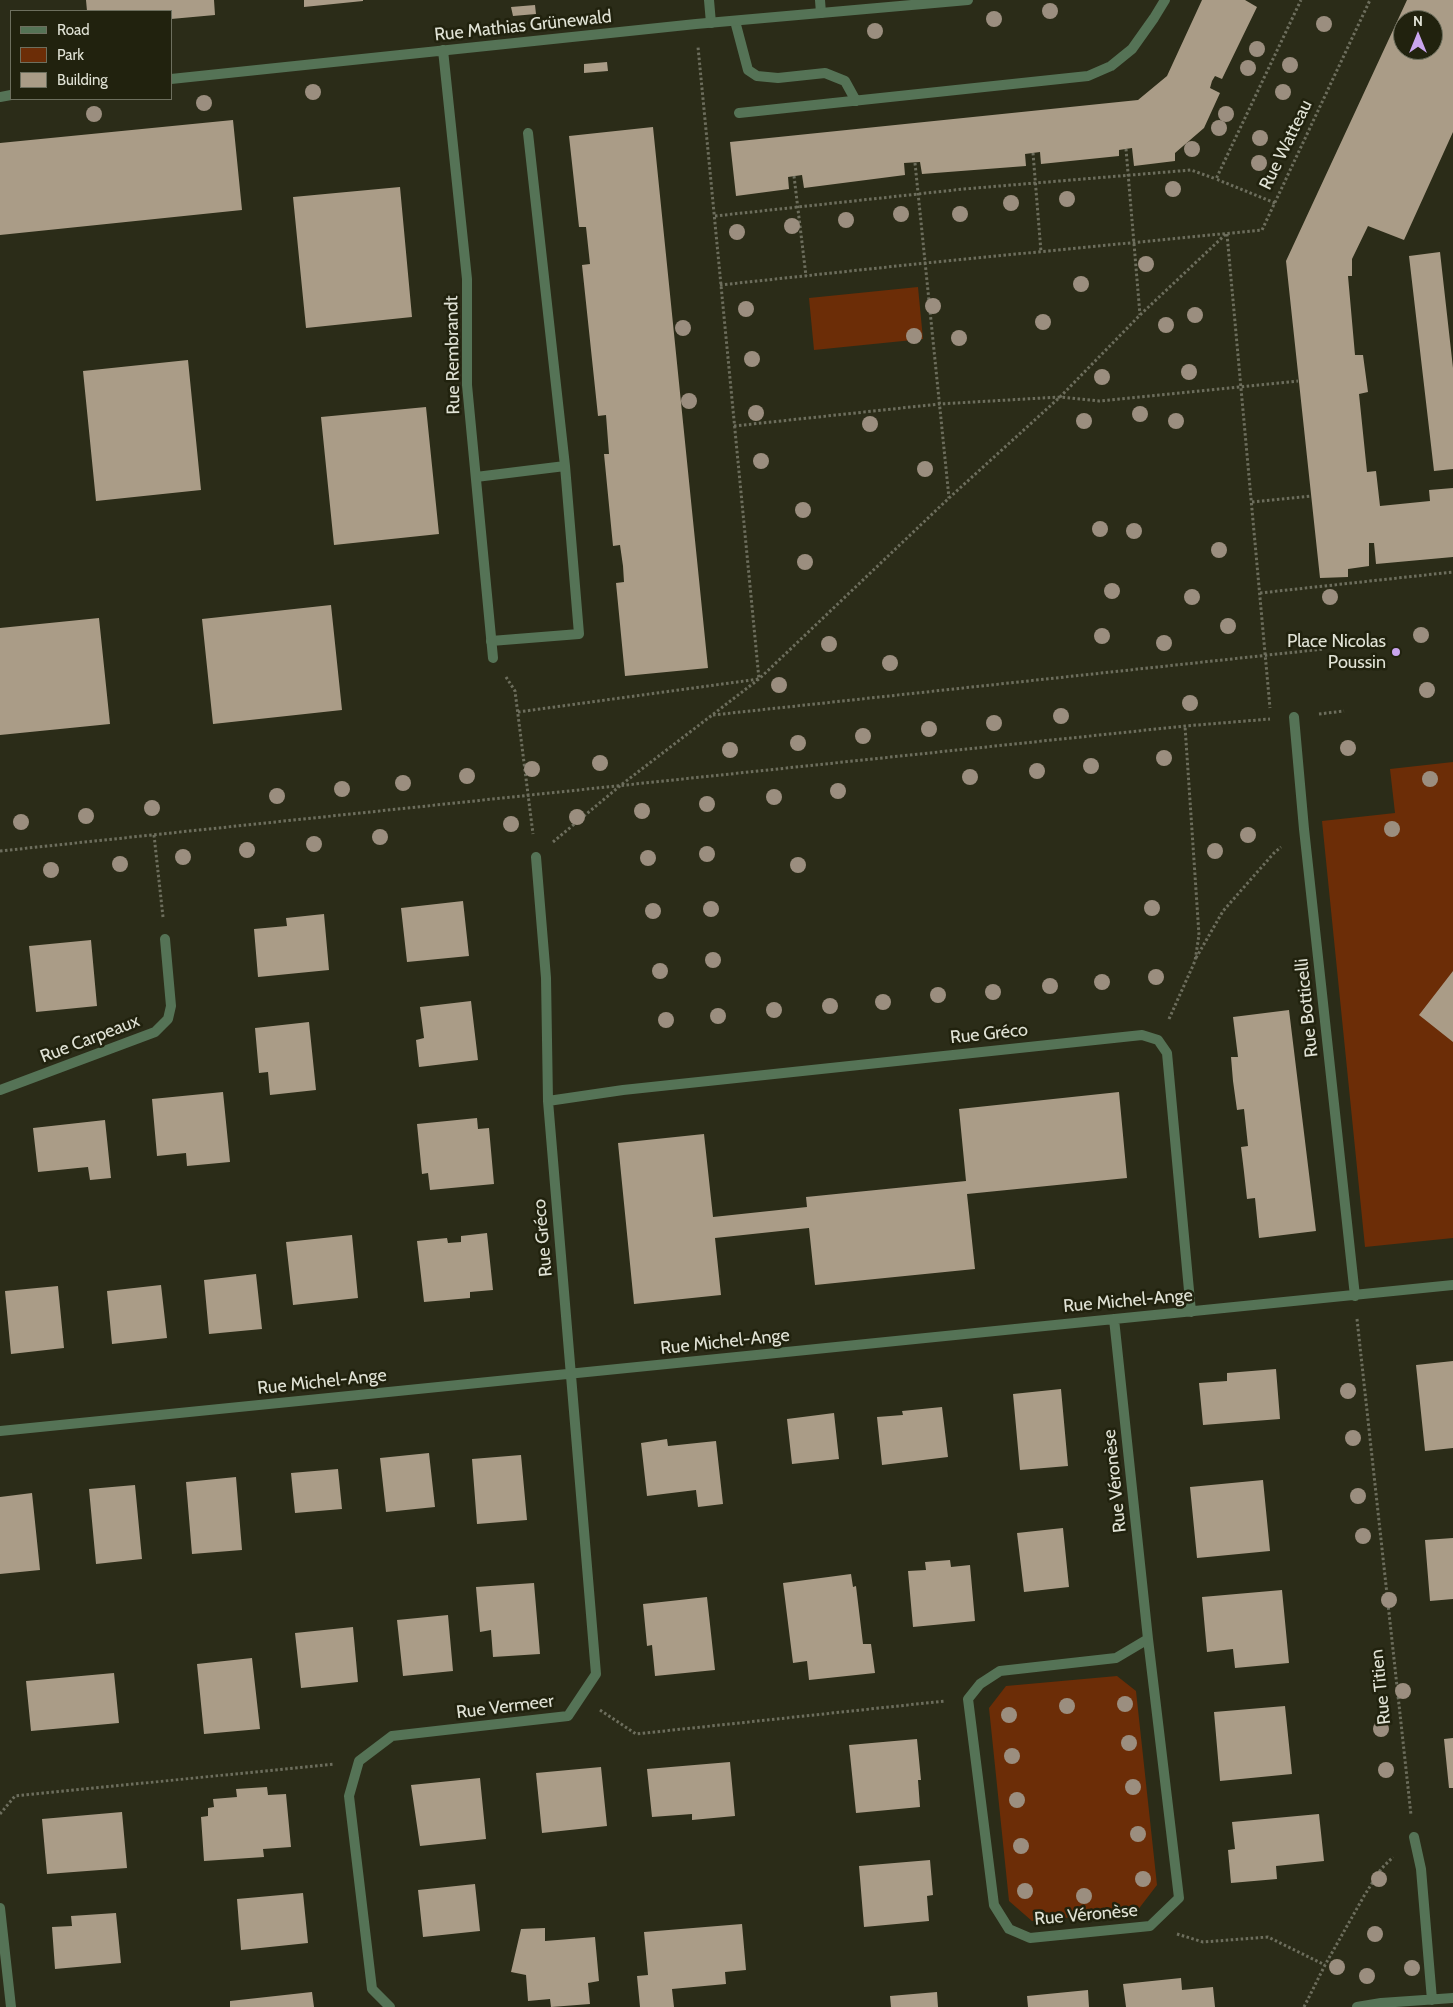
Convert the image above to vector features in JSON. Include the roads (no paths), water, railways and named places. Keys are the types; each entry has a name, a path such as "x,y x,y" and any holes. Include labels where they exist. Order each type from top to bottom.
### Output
{"street":[{"path":"709,0 711,23"},
{"path":"820,0 822,13"},
{"name":"Rue Mathias Grünewald","path":"172,79 696,24 968,0"},
{"path":"739,113 1088,76 1111,66 1132,49 1165,0"},
{"path":"735,21 748,70 757,76 778,78 825,73 845,81 856,101"},
{"name":"Rue Rembrandt","path":"443,50 467,279 467,385 493,658"},
{"path":"492,641 579,634 564,466 528,132"},
{"path":"476,478 564,466"},
{"name":"Rue Botticelli","path":"1294,717 1304,828 1355,1296"},
{"name":"Rue Gréco","path":"536,857 546,978 548,1101 571,1373"},
{"name":"Rue Carpeaux","path":"0,1090 155,1032 168,1019 171,1006 166,939"},
{"name":"Rue Gréco","path":"548,1101 623,1090 1142,1035 1158,1040 1167,1053 1191,1312"},
{"name":"Rue Michel-Ange","path":"0,1431 1453,1285"},
{"name":"Rue Véronèse","path":"1114,1319 1148,1640 1179,1898 1150,1926 1030,1938 1009,1929 994,1905 968,1699 980,1684 1000,1671 1116,1658 1148,1640"},
{"name":"Rue Vermeer","path":"390,2007 372,1989 349,1796 359,1761 392,1736 568,1716 596,1674 571,1373"},
{"path":"1414,1837 1421,1869 1432,2000"},
{"path":"0,1908 11,2007"},
{"path":"1357,2007 1453,1998"}],"place":[{"name":"Place Nicolas Poussin","path":"1396,652"}]}
